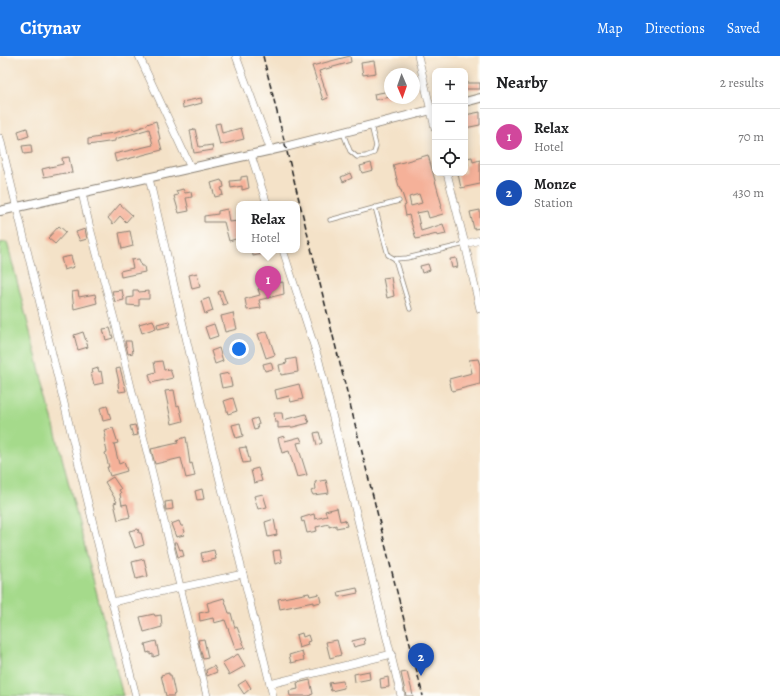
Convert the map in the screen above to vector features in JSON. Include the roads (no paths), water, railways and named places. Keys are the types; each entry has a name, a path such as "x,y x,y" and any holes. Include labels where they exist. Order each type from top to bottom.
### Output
{"street":[{"path":"139,56 191,168"},
{"path":"236,56 271,151"},
{"path":"418,56 432,106"},
{"path":"468,101 480,98"},
{"path":"0,211 271,151 432,110"},
{"path":"0,138 136,696"},
{"path":"251,155 266,201"},
{"path":"448,176 480,308"},
{"path":"149,178 207,428 273,696"},
{"path":"82,193 207,696"},
{"path":"465,244 480,240"},
{"path":"283,253 319,360 392,654 401,696"},
{"path":"112,602 243,574"},
{"path":"270,684 392,654"}],"lane":[{"path":"343,132 350,151 357,157 366,156 374,153 376,146 371,125"},
{"path":"330,220 399,201"},
{"path":"375,207 388,255 395,259 407,258 465,244"},
{"path":"395,259 410,309"}],"railway":[{"path":"263,56 299,201"},
{"path":"300,204 423,696"}],"place":[{"name":"Relax","path":"268,299"},
{"name":"Monze","path":"421,676"}]}
